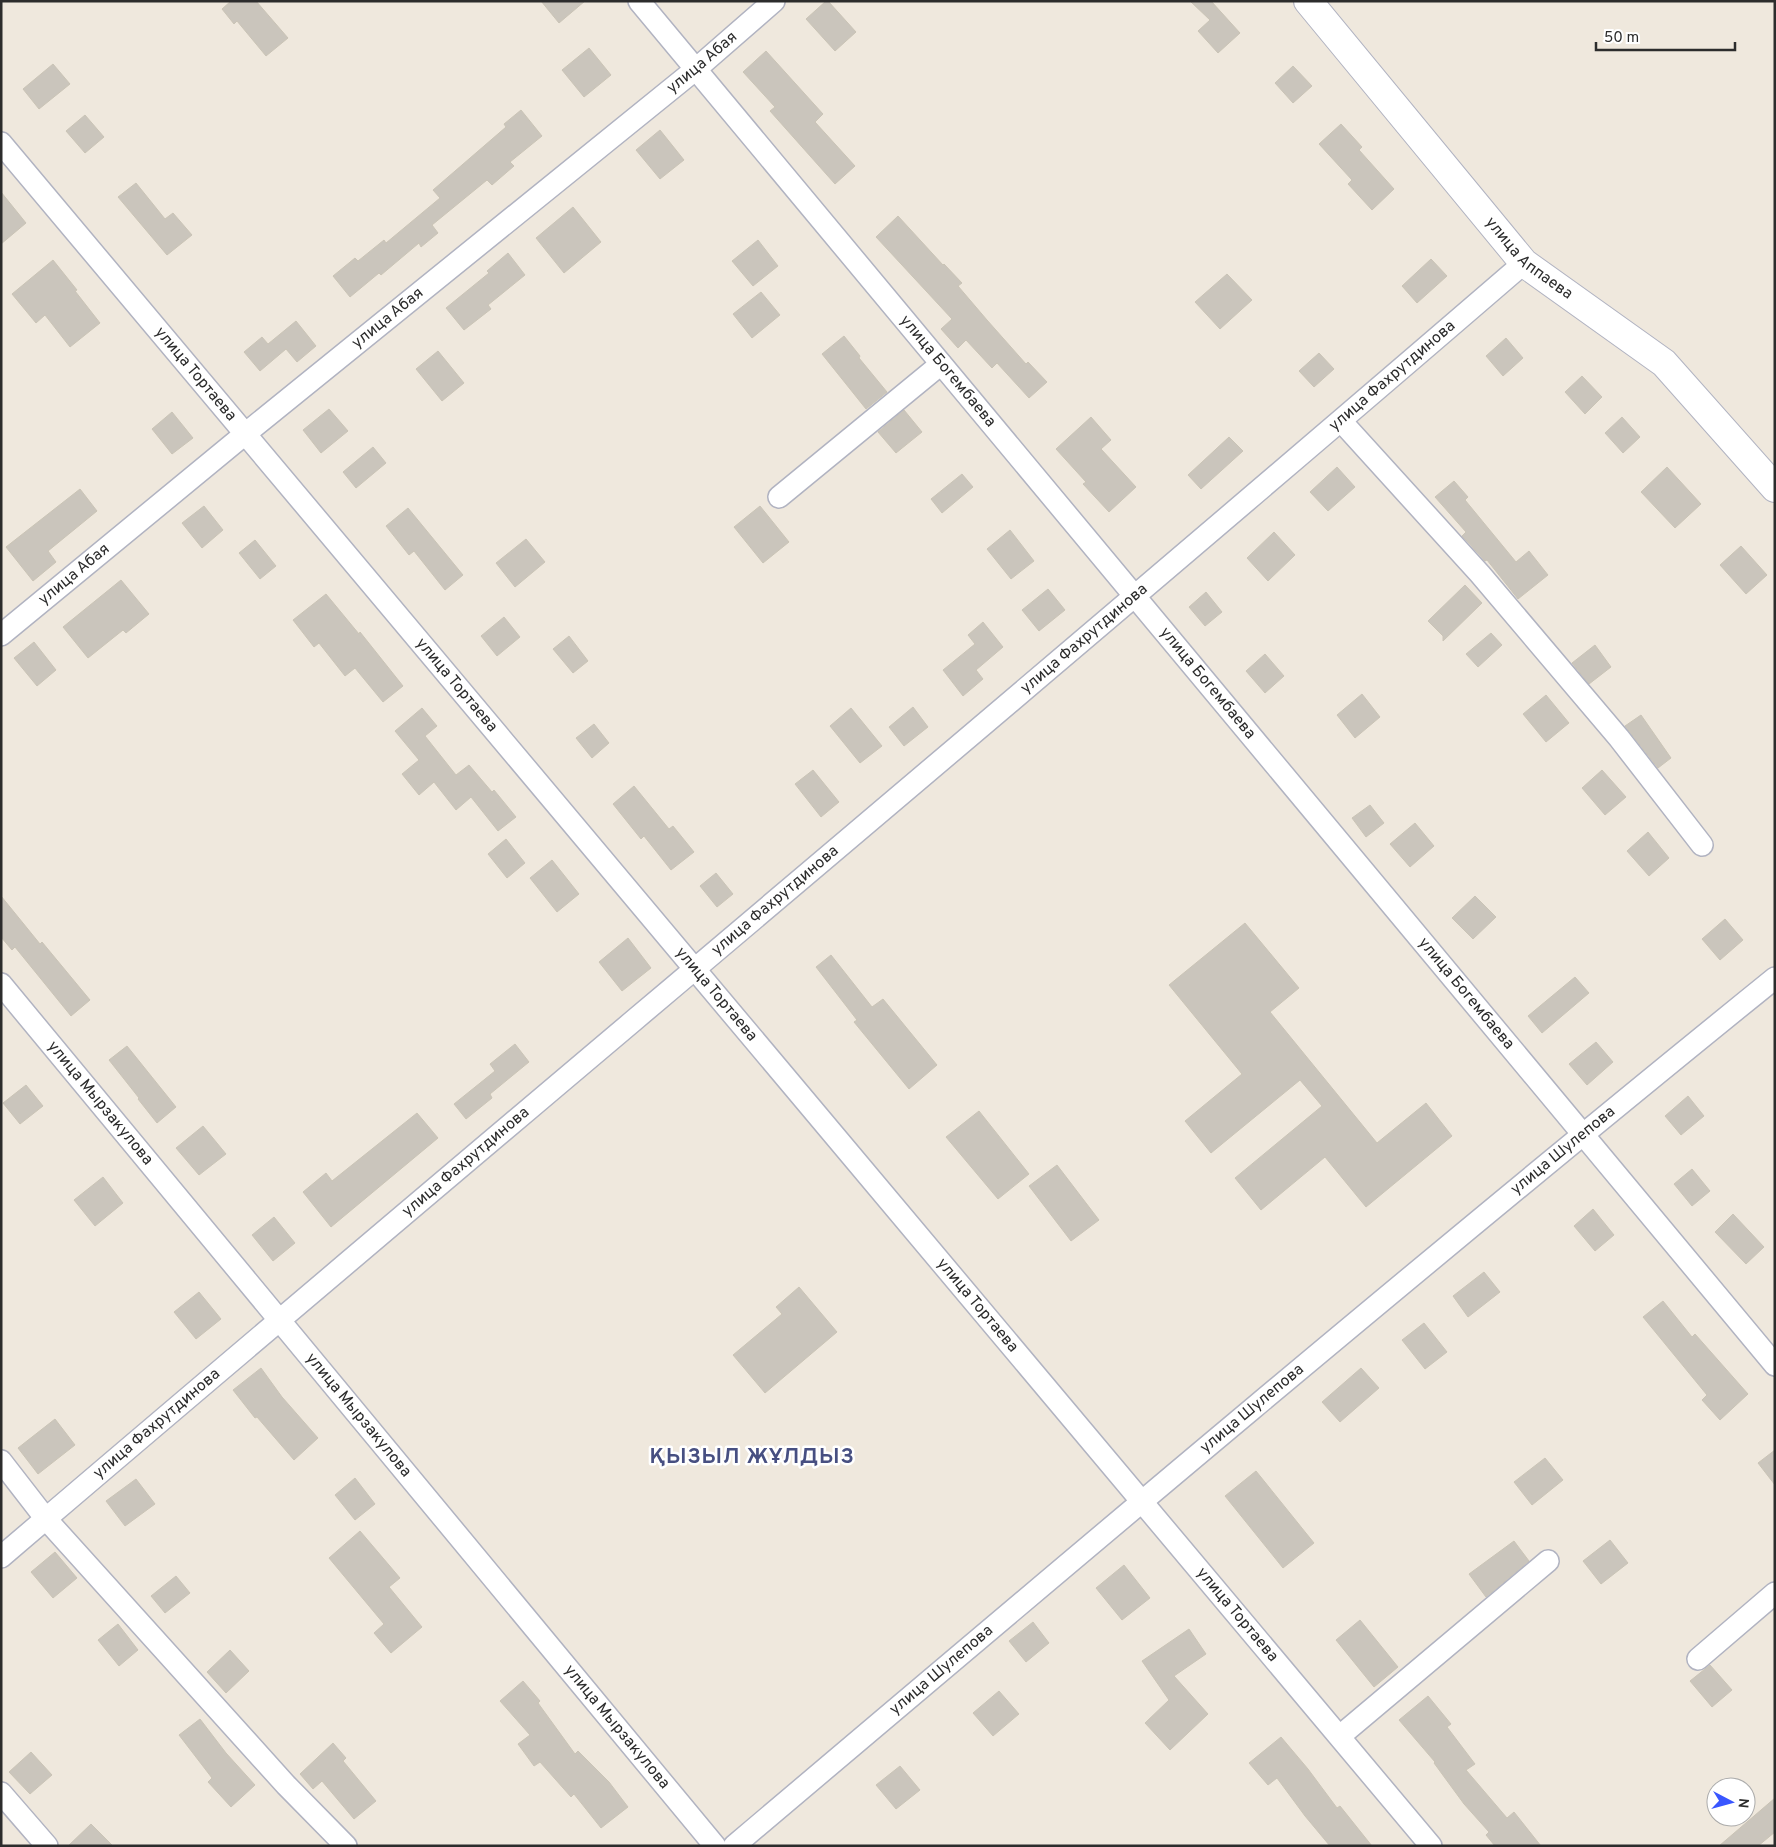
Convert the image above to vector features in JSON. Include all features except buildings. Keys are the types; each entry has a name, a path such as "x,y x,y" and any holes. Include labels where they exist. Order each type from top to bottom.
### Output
{"main road":[{"name":"улица Аппаева","path":"1308,1 1524,263 1664,363 1775,488"}],"street":[{"name":"улица Богембаева","path":"639,1 1775,1365"},
{"name":"улица Абая","path":"1,635 245,434 696,69 774,1"},
{"name":"улица Тортаева","path":"1,143 1432,1846"},
{"name":"улица Фахрутдинова","path":"1,1557 279,1319 1135,597 1524,263"},
{"path":"779,497 941,364"},
{"path":"1341,421 1518,618 1619,738 1702,845"},
{"name":"улица Шулепова","path":"734,1846 1142,1500 1582,1134 1775,978"},
{"name":"улица Мырзакулова","path":"1,984 715,1846"},
{"path":"1,1461 46,1519 286,1785 346,1846"},
{"path":"1340,1736 1548,1561"},
{"path":"1698,1659 1775,1593"},
{"path":"1,1793 46,1846"}],"district":[{"name":"ҚЫЗЫЛ ЖҰЛДЫЗ","path":"752,1457"}]}
